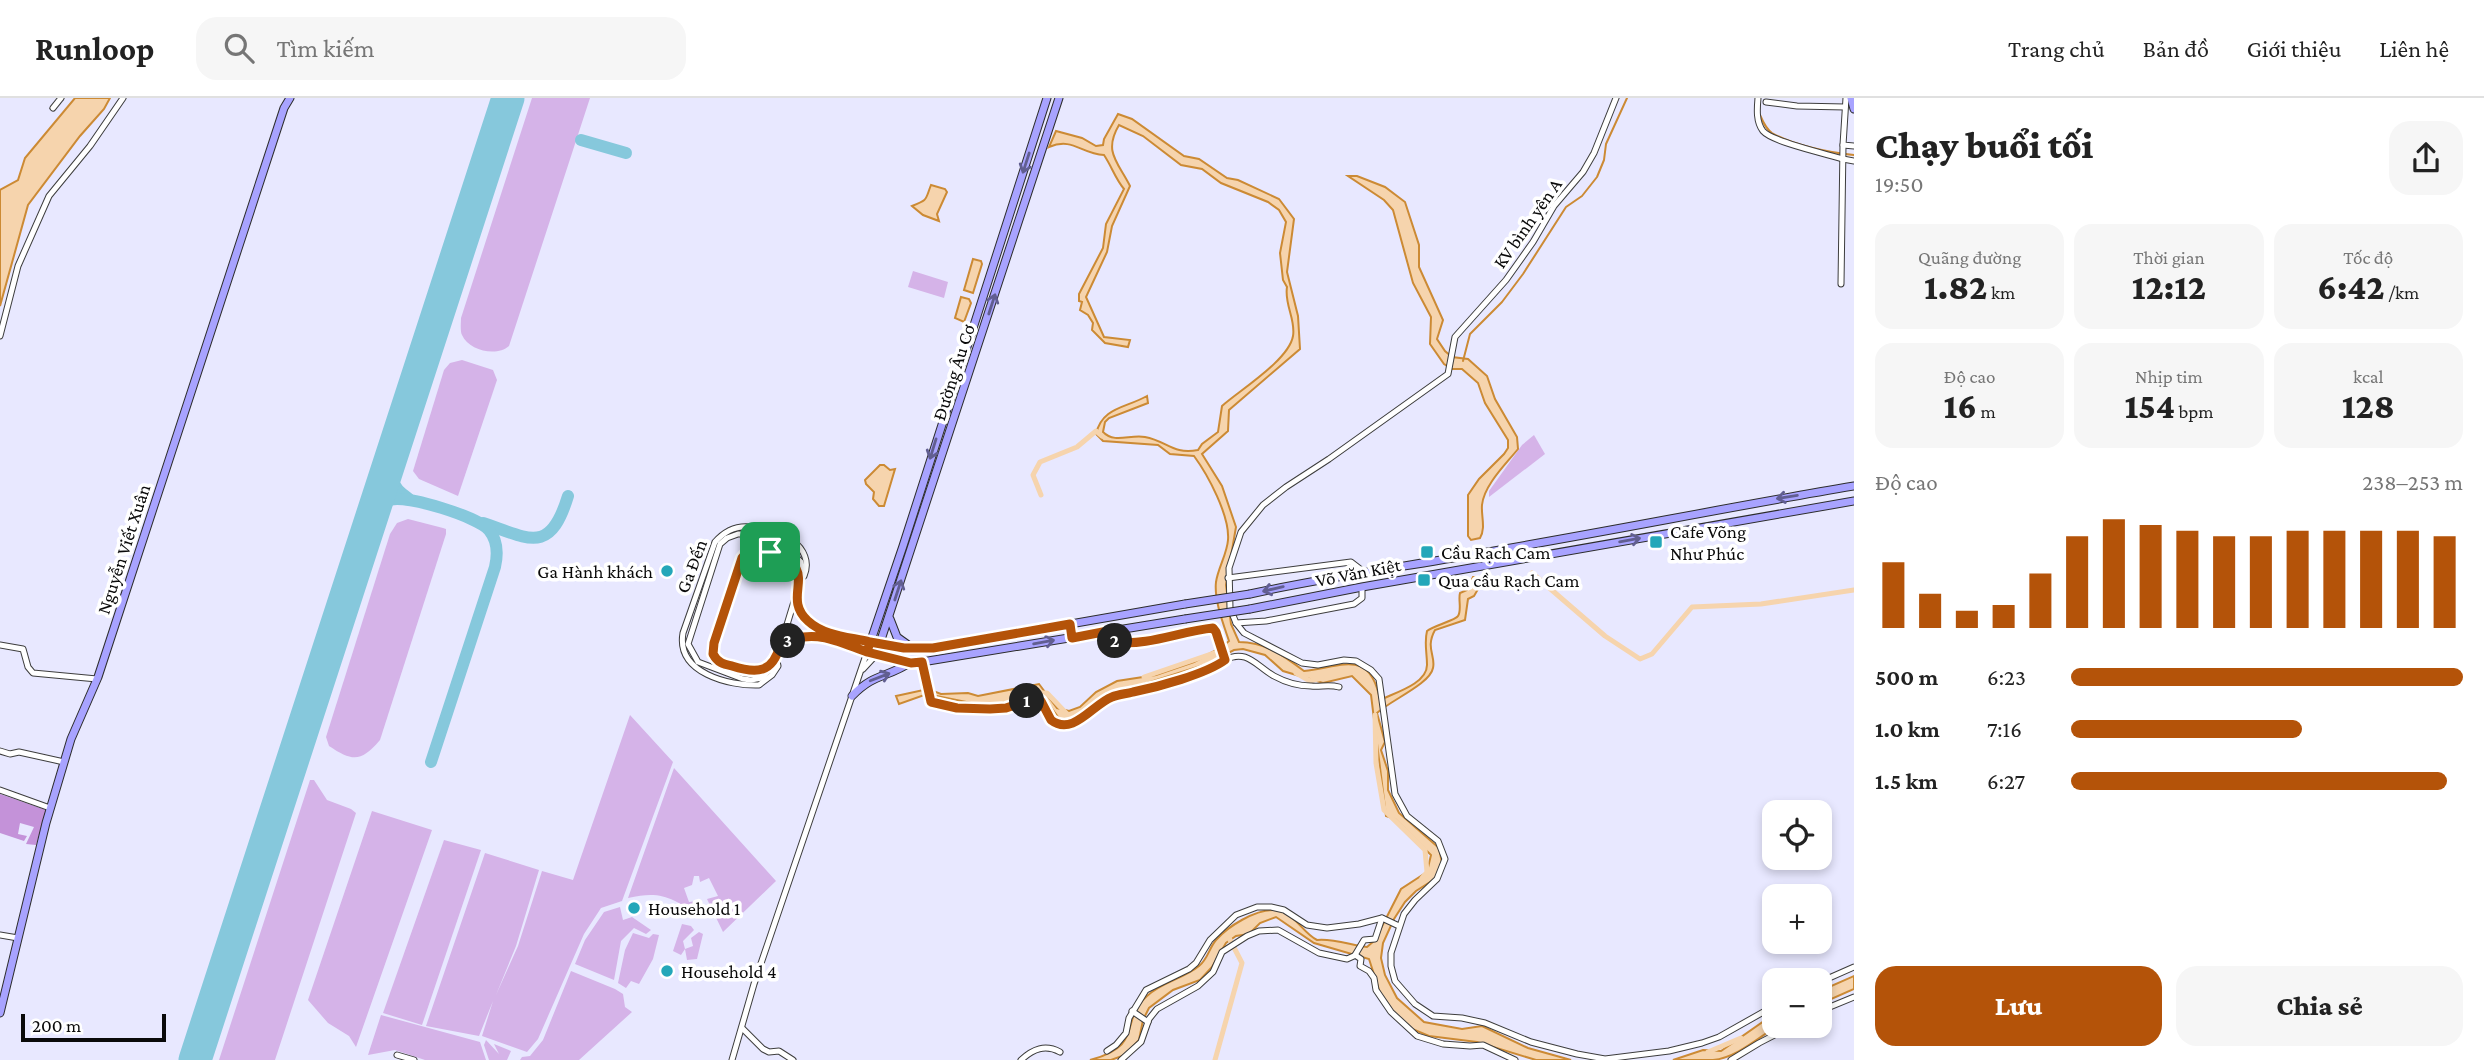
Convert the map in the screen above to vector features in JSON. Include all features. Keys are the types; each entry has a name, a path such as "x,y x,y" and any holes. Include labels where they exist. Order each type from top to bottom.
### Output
{"street":[{"path":"53,108 61,98"},
{"path":"0,336 18,266 48,196 90,146 123,98"},
{"name":"Nguyễn Viết Xuân","path":"0,1013 50,808 71,739 97,679 284,108 290,98"},
{"name":"Đường Âu Cơ","path":"876,655 1047,98"},
{"name":"Đường Âu Cơ","path":"867,652 907,548 1059,98"},
{"name":"KV bình yên A","path":"1228,578 1241,532 1263,505 1444,378 1450,370 1457,334 1506,280 1548,215 1583,172 1594,153 1616,98"},
{"path":"1758,98 1759,122 1767,135 1854,161"},
{"path":"1846,98 1850,108"},
{"path":"1841,284 1841,177 1843,146 1852,98"},
{"path":"1766,102 1850,108"},
{"path":"1843,146 1854,146"},
{"name":"Võ Văn Kiệt","path":"870,642 915,649 933,648 1854,486"},
{"name":"Võ Văn Kiệt","path":"867,652 911,663 922,662 1250,609 1362,586 1854,501"},
{"path":"1591,533 1592,547"},
{"path":"747,534 787,548 801,562 803,572 795,599 775,664 762,678 743,679 698,662 688,644 720,544 727,538 747,534"},
{"path":"777,658 766,668 754,672 745,671 719,662 713,654 714,643 742,558 748,550 759,549 789,560 799,573 800,581"},
{"path":"1364,572 1351,562 1228,578 1230,608 1244,633 1298,661 1318,664 1350,660 1363,664 1378,680 1398,800 1407,816 1438,841 1445,859 1437,878 1410,905 1399,926 1391,953 1393,976 1405,994 1433,1016 1485,1023 1531,1042 1605,1059 1669,1051 1720,1037 1762,1013"},
{"path":"1236,623 1266,621 1354,604 1362,598 1362,586"},
{"path":"795,599 808,621 817,627 829,633 870,642"},
{"path":"890,615 897,636 915,649"},
{"path":"1070,624 1072,638"},
{"path":"1113,630 1116,642 1123,643 1212,627 1224,658"},
{"path":"732,1060 754,984 867,652 814,635 801,636 780,645"},
{"path":"0,645 23,649 28,667 33,673 97,679"},
{"path":"861,671 876,655"},
{"path":"922,662 931,702 957,708 1006,708 1036,698 1041,701 1051,720 1063,725 1078,721 1114,696 1209,670 1224,658 1236,656 1247,657 1273,676 1299,685 1339,687"},
{"path":"852,696 865,683 911,663"},
{"path":"0,751 10,754 19,752 64,762"},
{"path":"0,790 50,808"},
{"path":"1107,1051 1126,1033 1133,1012 1149,987 1189,969 1196,963 1210,940 1234,917 1256,907 1279,909 1307,925 1322,928 1383,918 1399,926"},
{"path":"1121,1060 1141,1042 1146,1021 1153,1013 1163,1004 1190,992 1209,977 1215,969 1219,955 1232,944 1259,931 1278,930 1319,953 1347,959 1356,955 1363,942 1375,939 1383,918"},
{"path":"0,935 18,938"},
{"path":"1356,955 1361,959 1360,966 1370,971 1383,1002 1404,1026 1417,1036 1443,1044 1483,1045 1515,1060"},
{"path":"1832,977 1854,967"},
{"path":"1832,1006 1854,997"},
{"path":"1133,1012 1146,1021"},
{"path":"743,1028 763,1049 779,1051 793,1060"},
{"path":"1731,1060 1768,1038"},
{"path":"1021,1060 1038,1048 1050,1048 1060,1052"},
{"path":"397,1055 414,1060"}],"shaded area":[{"path":"75,98 110,98 28,205 0,306 0,190 18,180 25,158"},
{"path":"532,98 590,98 509,346 498,351 484,351 466,341 461,333 461,318"},
{"path":"1118,114 1132,119 1184,156 1199,159 1227,178 1238,180 1279,199 1294,219 1287,272 1298,316 1300,349 1229,410 1228,431 1202,454 1222,486 1236,527 1226,585 1231,624 1239,642 1265,647 1304,671 1342,665 1362,667 1375,684 1380,700 1422,678 1427,665 1427,631 1456,618 1460,611 1460,593 1467,590 1473,577 1485,577 1474,596 1468,599 1465,620 1435,630 1431,642 1434,664 1430,674 1418,686 1377,713 1385,742 1381,750 1388,771 1388,790 1399,813 1439,848 1442,863 1438,877 1416,891 1394,919 1383,943 1381,958 1385,975 1397,998 1424,1022 1462,1029 1482,1026 1528,1048 1571,1060 1536,1060 1477,1042 1429,1036 1405,1026 1383,1002 1369,959 1314,943 1276,917 1260,923 1249,934 1236,936 1226,943 1212,967 1200,980 1173,990 1149,1008 1143,1020 1139,1040 1125,1055 1111,1060 1090,1060 1118,1047 1125,1040 1134,1015 1147,996 1199,966 1216,940 1242,920 1266,911 1280,911 1292,917 1317,940 1367,947 1375,940 1401,889 1427,872 1431,855 1395,819 1386,816 1371,695 1352,676 1323,683 1283,671 1265,655 1243,649 1234,650 1207,664 1111,692 1080,717 1061,721 1042,695 986,706 927,694 899,704 896,696 928,689 941,694 968,693 978,696 1039,684 1057,708 1069,711 1080,707 1096,692 1117,681 1156,675 1194,662 1229,641 1216,596 1217,577 1227,545 1228,530 1217,496 1200,464 1194,456 1170,454 1158,445 1103,441 1096,434 1099,425 1109,413 1147,396 1148,403 1109,418 1105,422 1103,432 1118,438 1145,437 1182,451 1189,451 1198,450 1218,432 1222,406 1274,364 1290,345 1293,336 1280,253 1286,222 1279,210 1268,202 1221,183 1202,169 1181,165 1143,136 1119,125 1114,134 1112,150 1130,186 1112,226 1107,252 1086,297 1104,337 1130,340 1128,347 1105,343 1092,330 1093,323 1088,315 1080,310 1082,302 1079,301 1079,294 1103,248 1106,224 1124,189 1104,155 1071,145 1057,144 1049,147 1056,131 1082,138 1096,146 1103,145"},
{"path":"1348,176 1357,176 1385,187 1405,202 1419,245 1419,267 1443,320 1437,339 1452,357 1468,359 1487,376 1495,399 1517,437 1518,449 1496,475 1484,497 1483,530 1480,538 1471,540 1468,536 1468,495 1479,479 1504,454 1508,448 1508,440 1485,403 1478,383 1462,369 1452,369 1444,364 1430,344 1431,317 1413,283 1393,210 1384,200"},
{"path":"931,185 947,192 937,214 939,221 923,215 912,206 926,198"},
{"path":"973,259 981,261 982,264 973,293 964,290"},
{"path":"913,271 948,282 944,298 908,287"},
{"path":"961,297 969,299 971,303 964,322 955,318"},
{"path":"462,360 493,370 497,380 458,496 419,479 413,471 444,370 450,363"},
{"path":"1534,435 1545,454 1489,497 1489,491 1522,445"},
{"path":"880,465 890,470 895,469 884,506 879,506 873,499 874,492 865,480"},
{"path":"408,519 446,529 446,534 380,740 362,756 351,757 329,746 326,737 390,534 397,523"},
{"path":"630,715 673,762 622,901 601,908 584,934 538,1039 527,1052 482,1036 493,1001 479,1036 426,1026 485,853 539,870 516,946 496,995 518,946 542,871 573,880"},
{"path":"674,768 776,881 723,932 707,899 718,896 709,878 700,882 699,876 694,876 692,885 684,888 689,902 698,901 701,915 674,900 659,896 628,898"},
{"path":"310,780 314,780 327,800 356,813 275,1060 219,1060"},
{"path":"0,794 46,810 36,845 26,844 34,827 20,823 18,834 27,836 24,841 0,833"},
{"path":"372,811 432,830 356,1047 349,1036 328,1023 308,1000"},
{"path":"444,840 481,850 422,1025 383,1013"},
{"path":"620,907 623,920 632,917 651,930 646,934 634,928 621,941 614,980 575,964 585,940 604,912"},
{"path":"682,924 691,926 694,930 683,941 685,949 681,955 673,951"},
{"path":"699,932 703,934 697,959 687,960 685,949 693,946 691,938"},
{"path":"633,933 649,938 653,934 659,935 653,959 639,984 631,981 626,988 618,983 625,950"},
{"path":"571,971 623,994 625,1007 632,1012 579,1060 520,1060 530,1056 543,1040"},
{"path":"1854,976 1854,989 1832,999 1832,986"},
{"path":"381,1015 480,1042 486,1060 425,1060 395,1050 368,1055"},
{"path":"1762,1022 1762,1036 1730,1056 1713,1060 1673,1060 1703,1050 1721,1051"},
{"path":"486,1040 499,1054 494,1044 511,1051 507,1060 489,1060 484,1045"}],"waterway":[{"path":"1463,361 1470,334 1502,302 1566,207 1582,196 1597,177 1604,160 1606,144 1627,98"},
{"path":"1760,115 1768,129 1780,137 1812,148 1854,155"},
{"path":"1041,495 1033,475 1040,462 1077,447 1096,431 1102,436"},
{"path":"1532,573 1605,636 1640,659 1652,654 1692,607 1761,604 1854,590"},
{"path":"1144,677 1214,653"},
{"path":"1296,673 1310,681 1322,678"},
{"path":"1041,693 1047,693 1067,714"},
{"path":"1375,715 1376,763 1384,810 1425,850 1427,872 1422,878"},
{"path":"1215,1060 1242,963 1228,936"},
{"path":"1708,1052 1741,1038"}],"taxiway":[{"path":"581,140 626,153"},
{"path":"392,453 392,479 397,489 408,498"},
{"path":"483,523 526,537 546,535 561,515 568,496"},
{"path":"369,524 377,510 386,502 411,500 471,519 489,530 496,543 495,567 431,762"},
{"path":"196,1055 196,1060"}],"runway":[{"path":"195,1060 508,98"}],"place":[{"name":"Cafe Võng Như Phúc","path":"1656,542"},
{"name":"Cầu Rạch Cam","path":"1427,552"},
{"name":"Ga Hành khách","path":"667,571"},
{"name":"Qua cầu Rạch Cam","path":"1424,580"},
{"name":"Household 1","path":"634,908"},
{"name":"Household 4","path":"667,971"}],"route":[{"path":"770,552 753,548 742,558 714,643 713,654 719,662 745,671 754,672 766,668 777,658 780,645 801,636 824,637 867,652 870,642 904,648 933,648 1070,624 1072,638 1113,630 1116,642 1123,643 1189,633 1210,627 1216,632 1225,660 1209,670 1114,696 1078,721 1063,725 1051,720 1041,701 1036,698 1006,708 957,708 931,702 922,662 911,663 867,652 870,642 829,633 808,621 795,599 800,581 799,573 789,560 770,552"}]}
